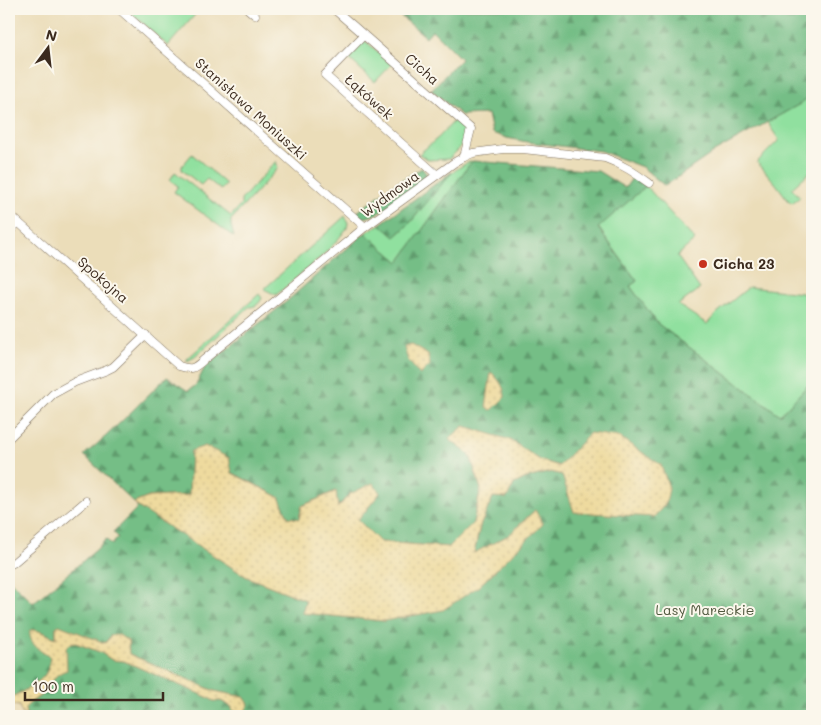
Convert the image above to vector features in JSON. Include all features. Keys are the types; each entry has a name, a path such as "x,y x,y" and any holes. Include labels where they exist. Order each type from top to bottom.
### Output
{"street":[{"name":"Stanisława Moniuszki","path":"119,9 365,227"},
{"path":"248,9 255,15"},
{"name":"Cicha","path":"334,9 471,129 464,157"},
{"name":"Łąkówek","path":"364,35 326,75 437,176"},
{"name":"Wydmowa","path":"179,366 188,369 195,367 365,227 455,162 473,153 503,148 605,158 630,169 649,183"},
{"name":"Spokojna","path":"9,214 179,366"},
{"path":"9,232 18,222"},
{"path":"9,438 53,394 75,382 113,367 146,335"},
{"path":"9,565 13,564 86,501"}],"green space":[{"path":"127,9 200,9 168,46"},
{"path":"392,9 812,9 812,94 800,104 714,152 665,186 642,167 601,151 507,138 492,133 488,114 461,115 431,90 461,59 432,30 426,37"},
{"path":"363,39 392,64 375,82 347,57"},
{"path":"812,94 812,170 792,188 800,197 792,203 757,162 779,140 767,122 800,104"},
{"path":"455,120 466,128 467,134 459,149 449,159 428,160 419,154 439,137"},
{"path":"192,154 226,184 221,190 207,179 201,185 182,170 182,166"},
{"path":"276,161 278,168 231,220 234,237 174,192 178,186 170,180 175,172 231,216 241,205 241,200"},
{"path":"473,161 399,262 365,233 380,224 395,237 410,223 454,171"},
{"name":"Lasy Mareckie","path":"473,161 598,171 625,188 633,177 646,186 598,228 637,281 630,286 658,324 780,415 812,381 812,716 26,716 25,708 43,694 58,673 66,647 73,642 100,652 112,660 124,661 214,701 221,701 243,715 249,704 244,697 214,691 129,654 111,635 105,643 56,627 56,638 40,631 43,653 51,657 48,670 35,684 9,698 9,579 33,603 96,550 106,539 112,545 118,537 113,532 138,507 247,577 306,600 302,613 384,621 479,586 542,525 535,510 509,535 474,554 480,526 493,497 507,498 514,484 526,478 551,472 563,475 599,513 632,516 560,466 540,460 510,440 450,439 470,455 481,489 473,523 449,547 380,542 358,520 380,493 350,494 337,507 335,491 302,506 299,519 288,517 279,497 191,451 189,495 149,497 134,503 84,455 116,427 167,377 188,391 196,385 205,367 286,302 365,233 399,262"},
{"path":"422,168 427,175 388,207 363,218 356,213 393,185"},
{"path":"452,172 409,224 395,237 380,224"},
{"path":"646,186 695,240 677,256 700,289 678,305 707,324 717,313 749,287 802,293 812,300 812,381 780,415 658,324 630,286 637,281 598,227"},
{"path":"345,216 348,223 347,228 320,258 276,295 264,289"},
{"path":"259,294 262,298 258,303 249,307 195,357 187,361 187,359"}],"sand":[{"path":"411,345 428,355 430,365 420,375 408,360 404,347"},
{"path":"491,372 501,383 505,397 492,410 486,408"},
{"path":"464,426 510,440 540,460 559,466 590,433 619,437 661,465 669,488 666,503 654,517 574,512 562,475 551,472 526,478 514,484 507,498 493,497 480,526 474,553 509,535 535,510 543,524 479,586 443,610 384,621 302,613 306,600 247,577 134,503 149,497 189,495 191,451 205,446 229,458 232,473 279,497 288,517 299,519 302,506 336,491 338,507 350,494 373,483 380,493 358,520 380,542 449,547 473,523 481,489 470,455 449,439"},
{"path":"59,625 105,643 112,635 119,635 128,641 129,654 214,691 244,697 249,704 243,715 232,710 232,707 221,701 214,701 124,661 112,660 100,652 73,642 66,647 67,670 57,675 45,691 25,708 26,716 23,716 19,706 9,704 9,698 40,681 48,670 50,657 33,643 30,630 40,631 56,638 56,627"}],"place":[{"name":"Cicha 23","path":"703,264"}]}
